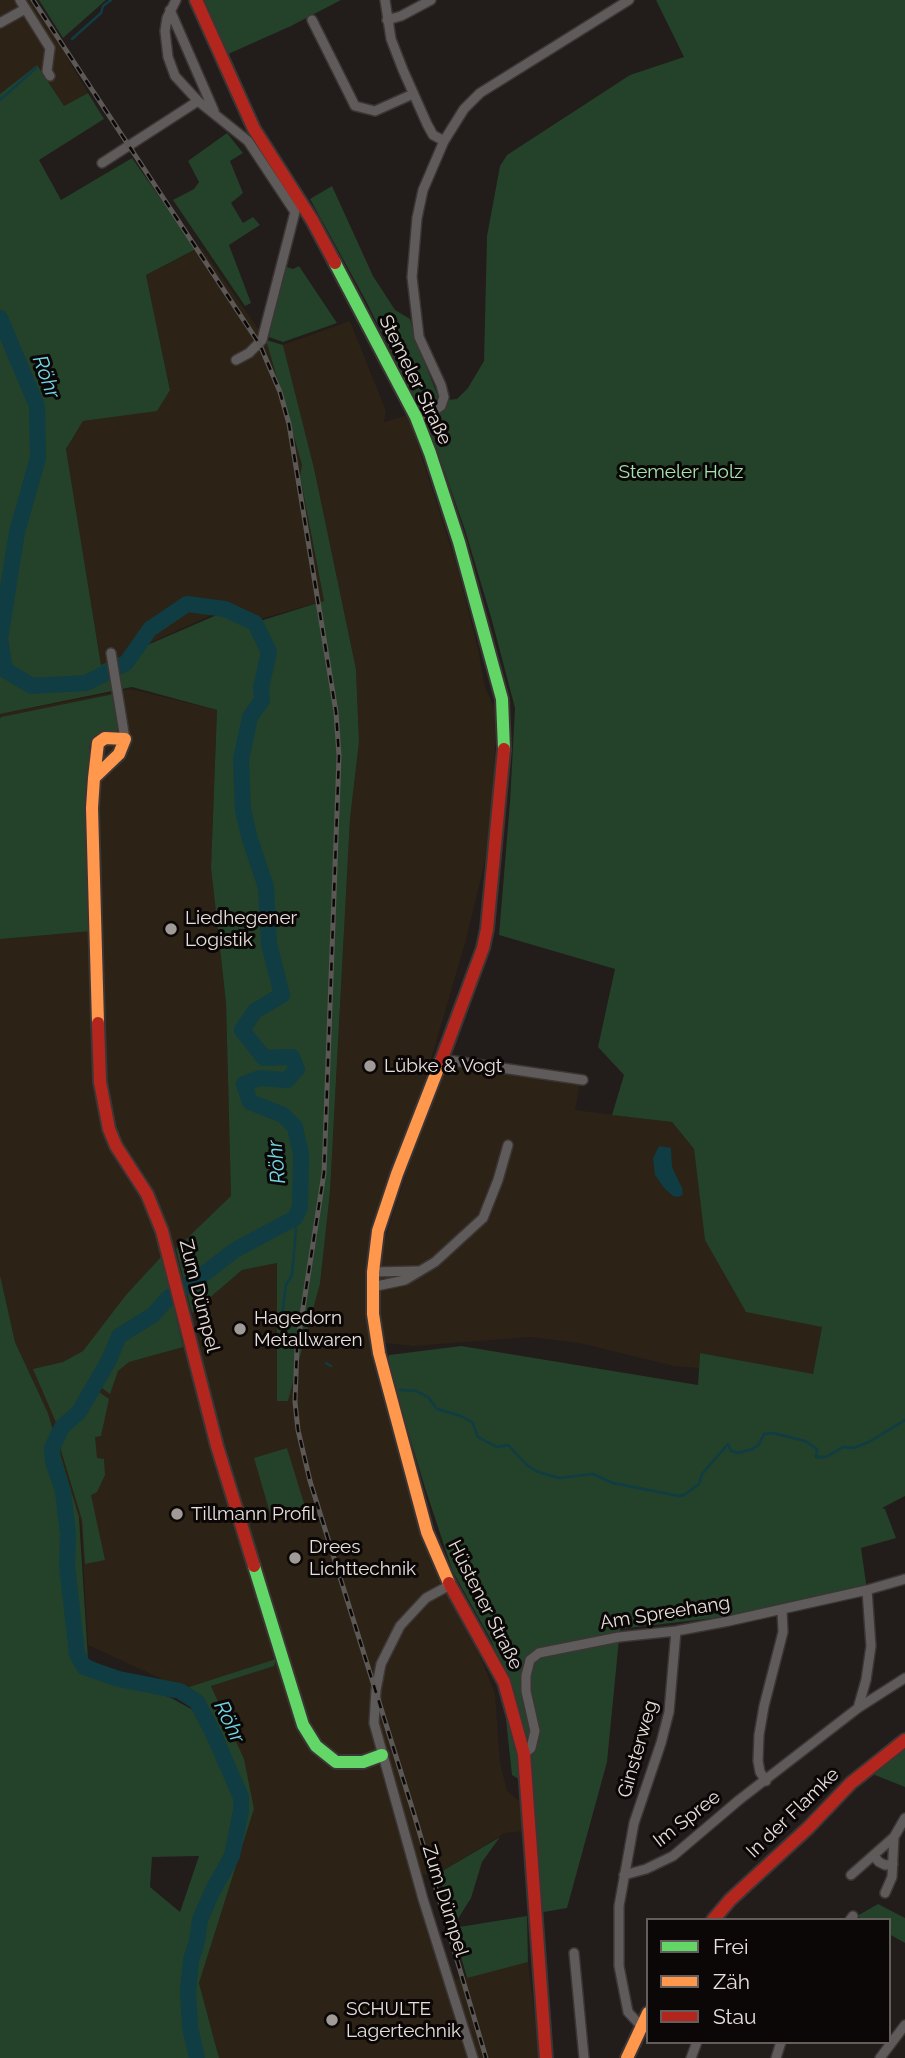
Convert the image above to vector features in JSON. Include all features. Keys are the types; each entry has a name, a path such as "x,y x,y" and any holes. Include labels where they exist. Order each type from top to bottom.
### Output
{"main road":[{"name":"Stemeler Straße","path":"197,0 254,129 312,220 416,417 430,453 459,542 502,699 504,751 491,892"},
{"name":"Zum Dümpel","path":"124,739 105,738 98,743 92,808 100,1082 105,1114 116,1146 156,1211 217,1446 277,1644 308,1735 336,1762 363,1762 382,1755"},
{"path":"94,778 119,754 124,739"},
{"name":"Hüstener Straße","path":"491,892 483,948 378,1231 372,1287 373,1314 379,1353 401,1442 427,1532 450,1585 504,1682 524,1754 546,2058"},
{"name":"In der Flamke","path":"715,1918 851,1783 905,1740"},
{"path":"627,2058 646,2017"}],"street":[{"path":"20,0 50,48 47,71 50,76"},
{"path":"176,0 167,18 166,39 170,67 175,76 198,101 248,141 295,212 262,340 250,353 236,360"},
{"path":"385,0 391,39 413,94 433,135 444,141"},
{"path":"387,20 401,16 431,0"},
{"path":"416,417 435,410 443,402 441,385 419,337 412,277 422,190 444,141 464,110 480,93 629,0"},
{"path":"0,23 25,9"},
{"path":"170,10 214,112"},
{"path":"312,20 355,106 375,111 413,94"},
{"path":"102,163 198,101"},
{"path":"111,653 124,739"},
{"path":"441,1059 583,1080"},
{"path":"372,1287 405,1280 435,1262 483,1218 508,1145"},
{"path":"373,1272 420,1271"},
{"name":"Am Spreehang","path":"524,1754 531,1748 535,1731 526,1691 526,1676 534,1656 539,1653 782,1610 905,1579"},
{"name":"Zum Dümpel","path":"450,1585 426,1598 400,1626 382,1664 376,1690 374,1723 423,1899 473,2058"},
{"path":"858,1708 871,1646 867,1590"},
{"path":"766,1781 758,1762 760,1735 764,1706 783,1632 782,1610"},
{"name":"Ginsterweg","path":"624,1875 634,1823 662,1744 669,1712 676,1630"},
{"name":"Im Spree","path":"624,1875 673,1857 718,1817 858,1708 905,1678"},
{"path":"851,1875 894,1837 905,1818"},
{"path":"885,1893 892,1877 894,1837"},
{"path":"874,1856 878,1862 885,1865 893,1864"},
{"path":"624,1875 619,1906 619,1966 628,2012 641,2026"},
{"path":"574,1953 584,2058"},
{"path":"891,2043 905,2025"},
{"path":"880,2058 891,2044"}],"shaded area":[{"path":"0,0 33,0 88,93 64,107 36,66 0,94"},
{"path":"201,247 266,340 302,465 300,477 324,601 260,619 225,609 101,665 66,449 83,421 157,410 170,389 146,275"},
{"path":"350,321 386,411 384,422 408,415 456,563 485,687 496,711 494,796 487,853 466,940 422,1090 370,1230 365,1277 374,1367 407,1487 432,1565 480,1656 495,1693 500,1762 507,1791 522,1803 524,1831 505,1833 439,1873 421,1875 453,1980 528,1962 540,2058 219,2058 199,1983 254,1809 211,1686 183,1689 88,1645 81,1524 48,1413 15,1342 0,1275 0,714 131,689 217,710 211,868 226,1003 231,1196 192,1312 242,1270 277,1263 277,1401 288,1401 320,1284 330,1192 350,819 359,742 356,669 314,468 283,345"},
{"path":"448,1064 580,1083 575,1110 672,1122 694,1149 706,1240 822,1327 813,1375 700,1353 699,1368 674,1366 579,1343 530,1337 414,1346 383,1343 379,1312 381,1252 407,1171"}],"green space":[{"path":"39,0 106,0 63,38"},
{"path":"204,0 341,0 226,55"},
{"name":"Stemeler Holz","path":"656,0 905,0 905,1496 882,1508 885,1509 896,1538 861,1548 867,1590 782,1610 620,1629 607,1762 567,1908 538,1913 532,1787 512,1775 506,1720 516,1707 491,1640 453,1572 387,1361 389,1355 461,1346 698,1385 700,1353 813,1374 822,1327 746,1312 705,1240 694,1149 672,1122 612,1115 624,1075 598,1047 615,969 499,935 515,708 465,530 424,419 437,415 445,408 448,400 457,399 468,388 484,361 487,236 500,166 507,155 630,75 684,57"},
{"path":"37,65 64,106 88,93 104,119 39,160 61,200 132,158 196,249 146,275 170,390 157,411 83,421 66,449 101,665 226,611 260,621 324,601 300,476 302,465 266,340 283,345 314,468 356,669 359,742 350,819 330,1192 320,1284 288,1401 277,1401 277,1263 242,1270 192,1313 176,1249 231,1196 226,1003 211,868 217,710 132,687 0,714 0,94"},
{"path":"227,133 243,153 230,161 243,193 231,203 243,223 253,217 260,225 229,245 251,303 245,306 173,200 194,189 199,182 188,161"},
{"path":"332,186 373,276 395,310 410,319 438,396 431,406 419,406 414,398 366,301 310,199"},
{"path":"284,266 293,269 299,266 337,323 283,342 269,337"},
{"path":"114,694 119,727 115,733 100,734 89,746 91,931 0,939 0,719"},
{"path":"162,1256 183,1347 129,1362 118,1371 110,1394 98,1385 61,1434 33,1369 63,1362 83,1351 126,1295"},
{"path":"0,1275 15,1342 48,1413 79,1517 88,1659 193,1710 183,1689 276,1659 274,1666 211,1686 244,1759 254,1809 199,1983 219,2058 0,2058","holes":["199,1856 180,1912 150,1887 152,1857"]},
{"path":"99,1392 109,1399 101,1436 95,1437 97,1458 104,1459 105,1475 97,1492 91,1495 105,1560 85,1564 82,1520 59,1444"},
{"path":"287,1448 306,1510 272,1520 254,1458"},
{"path":"905,1748 905,1787 870,1773"},
{"path":"500,1837 482,1862 471,1898 453,1927 439,1873"},
{"path":"878,1904 905,1918 905,1943 891,1935 891,1918 857,1916"},
{"path":"527,1916 528,1962 467,1978 453,1928"}],"water":[{"path":"659,1146 671,1148 672,1167 683,1194 679,1197 673,1196 664,1188 655,1175 653,1158"}],"waterway":[{"path":"72,39 101,13 103,6 111,0"},
{"path":"0,100 36,68"},
{"name":"Röhr","path":"0,318 37,406 38,458 17,532 0,639 5,670 32,686 86,683 126,663 150,629 187,604 225,609 255,623 269,652 261,688 262,700 250,717 241,760 243,810 266,887 269,944 282,995 255,1011 242,1030 264,1058 292,1057 297,1069 287,1080 260,1078 244,1084 250,1102 283,1115 295,1127 301,1155 300,1207 295,1218 235,1250 168,1298 153,1315 119,1336 109,1360 79,1412 62,1427 52,1448 53,1461 63,1491 68,1534 67,1565 77,1654 84,1667 119,1679 180,1691 197,1702 241,1797 241,1811 232,1856 200,1920 191,1960 188,1991 190,2027 197,2058"},
{"path":"289,1328 282,1317 286,1285 292,1275 295,1218"},
{"path":"326,1363 331,1366"},
{"path":"400,1390 416,1391 428,1397 437,1409 472,1422 478,1437 497,1447 508,1445 528,1466 538,1472 559,1478 593,1474 613,1483 679,1496 699,1484 702,1474 728,1444 731,1451 738,1453 753,1449 764,1434 773,1433 805,1441 817,1449 816,1457 826,1457 843,1447 854,1448 869,1442 905,1420"}],"railway":[{"path":"33,0 260,345 280,392 289,424 336,712 339,756 324,1173 297,1347 295,1402 298,1430 310,1481 414,1814 486,2058"}],"traffic: fast":[{"path":"335,263 416,417 430,453 459,542 502,699 504,749"},
{"path":"254,1566 303,1725 316,1746 336,1762 363,1762 382,1755"}],"traffic: slow":[{"path":"94,778 98,743 105,738 125,739 119,754 94,778 92,808 98,1023"},
{"path":"441,1061 378,1231 373,1272 373,1314 379,1353 427,1532 449,1583"},
{"path":"627,2058 646,2017"}],"traffic: jam":[{"path":"196,0 254,129 312,220 335,263"},
{"path":"441,1061 483,948 487,929 504,749"},
{"path":"98,1023 100,1082 109,1129 116,1146 147,1194 162,1231 217,1446 254,1566"},
{"path":"449,1583 504,1682 524,1754 546,2058"},
{"path":"715,1918 851,1783 905,1740"}],"place":[{"name":"Liedhegener Logistik","path":"171,929"},
{"name":"Lübke & Vogt","path":"370,1066"},
{"name":"Hagedorn Metallwaren","path":"240,1329"},
{"name":"Tillmann Profil","path":"177,1514"},
{"name":"Drees Lichttechnik","path":"295,1558"},
{"name":"SCHULTE Lagertechnik","path":"332,2020"}]}
